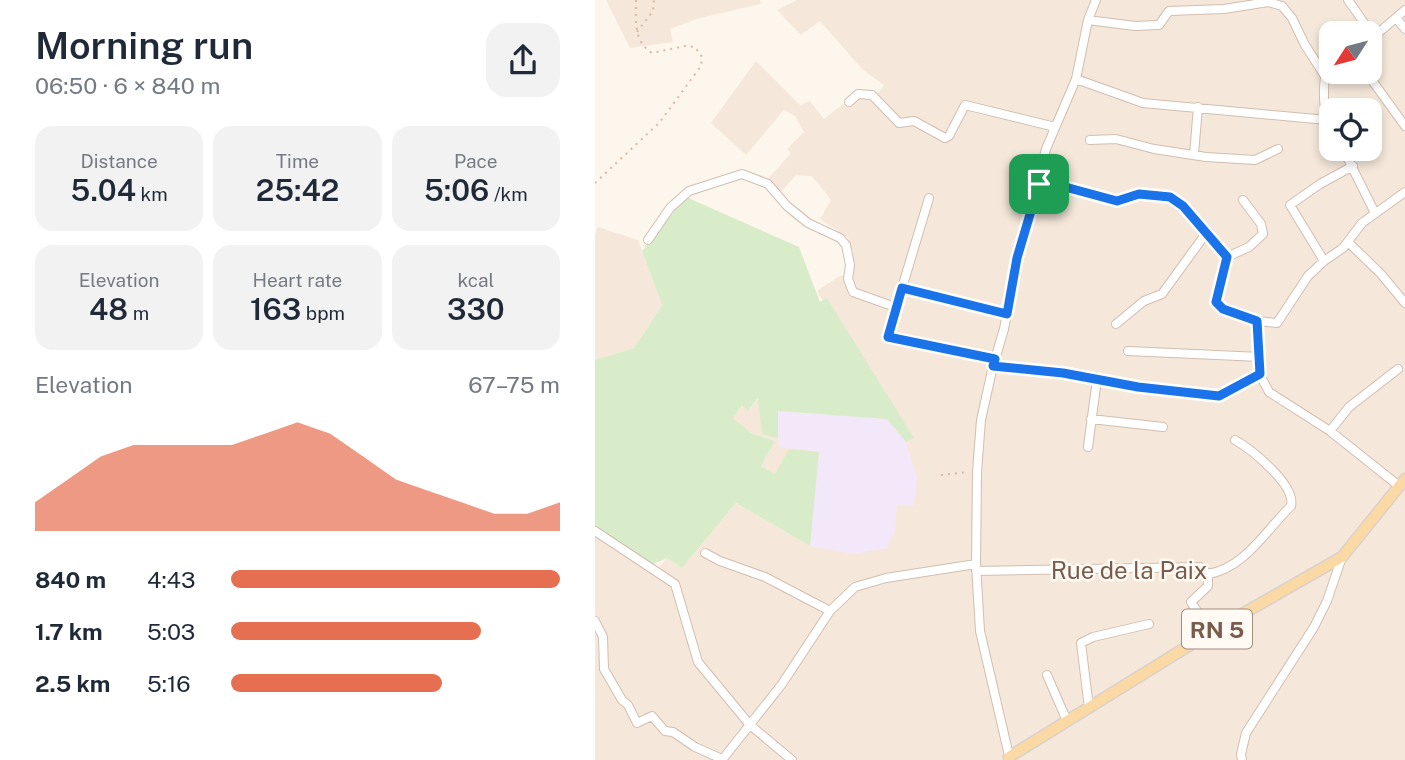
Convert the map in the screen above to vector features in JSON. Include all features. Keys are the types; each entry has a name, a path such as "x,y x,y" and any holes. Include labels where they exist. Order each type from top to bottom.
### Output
{"main road":[{"name":"RN 5","path":"1010,760 1009,757 1211,632 1342,557 1402,482"}],"street":[{"path":"1010,760 980,631 976,567 977,472 981,420 1007,314 1017,258 1039,184 1046,149 1076,79 1088,20 1096,0"},
{"path":"1348,0 1361,21"},
{"path":"1088,20 1135,26 1159,25 1169,11 1224,9 1268,2 1282,6 1292,18 1305,46 1319,62"},
{"path":"1383,30 1405,10"},
{"path":"1397,19 1405,29"},
{"path":"1076,79 1143,103 1198,107 1319,123"},
{"path":"1375,84 1405,126"},
{"path":"849,102 858,94 872,95 898,123 914,121 945,138 949,136 965,105 1055,127"},
{"path":"1193,154 1198,107"},
{"path":"1090,140 1116,139 1154,149 1255,160 1278,149"},
{"path":"1350,161 1375,213"},
{"path":"1324,261 1290,205 1353,166"},
{"path":"648,240 670,208 689,191 741,174 768,184 787,206 807,223 839,238 846,245 850,265 848,279 853,292 895,307"},
{"path":"1039,184 1069,188 1117,201 1139,194 1170,197 1183,206 1227,257"},
{"path":"1227,257 1216,302 1223,309 1257,321 1277,323 1308,276 1343,248 1362,223 1405,192"},
{"path":"929,198 887,335 890,339 994,363 1138,387 1219,396 1260,374"},
{"path":"1227,257 1249,247 1263,234 1261,224 1243,200"},
{"path":"1116,324 1144,301 1162,294 1207,232"},
{"path":"1348,242 1381,274 1405,303"},
{"path":"902,288 1007,314"},
{"path":"1257,321 1260,374 1269,392 1402,482"},
{"path":"1128,351 1260,357"},
{"path":"1330,431 1349,407 1398,369"},
{"path":"1088,447 1097,379"},
{"path":"1091,419 1163,427"},
{"name":"Rue de la Paix","path":"722,760 782,684 830,611 855,587 868,582 976,567 1200,567 1208,574 1244,556 1291,506 1293,499 1271,470 1253,452 1235,440"},
{"path":"597,534 675,584 698,663 750,725 792,760"},
{"path":"705,553 765,577 830,611"},
{"path":"1242,760 1247,733 1314,626 1342,557"},
{"path":"1208,574 1208,586 1191,602 1211,632"},
{"path":"595,621 603,637 604,669 638,723 652,716 665,731 673,732 695,747 722,760"},
{"path":"1089,708 1081,643 1093,637 1149,624"},
{"path":"1047,675 1067,721"}],"path":[{"path":"595,183 660,122 701,66 702,57 695,47 685,46 652,53 643,47 637,33 636,0"},
{"path":"637,33 653,12 655,0"},
{"path":"941,475 977,472"}],"shaded area":[{"path":"606,0 760,0 761,4 696,19 670,29 673,42 630,48"},
{"path":"797,0 1405,0 1405,760 595,760 595,526 656,570 667,558 682,568 736,503 805,543 816,452 775,474 761,466 775,441 751,433 732,418 742,405 749,410 763,393 795,414 892,416 817,291 838,277 853,272 853,251 848,238 820,219 831,200 811,176 796,175 780,193 768,179 791,153 787,149 804,132 795,116 784,110 746,155 711,123 756,61 800,105 810,101 824,119 862,89 876,96 884,85 863,70 820,21 801,35 777,10"},
{"path":"598,227 638,240 662,305 634,348 595,360 595,234"},
{"path":"777,411 887,419 906,442 917,478 914,506 897,504 895,530 887,548 854,554 810,546 819,452 779,447"}],"green space":[{"path":"686,197 799,247 820,302 827,298 914,438 906,442 887,419 778,411 778,438 762,434 758,398 748,411 742,405 733,418 751,433 775,441 761,466 775,474 789,449 819,452 810,546 736,503 682,568 667,558 647,567 595,530 595,360 634,348 662,305 642,251"}],"route":[{"path":"1039,184 1069,188 1117,201 1139,194 1162,195 1183,206 1227,257 1216,302 1223,309 1238,316 1257,321 1260,374 1219,396 1138,387 1063,373 993,366 995,359 890,339 887,335 902,288 1007,314 1017,258 1039,184"}]}
